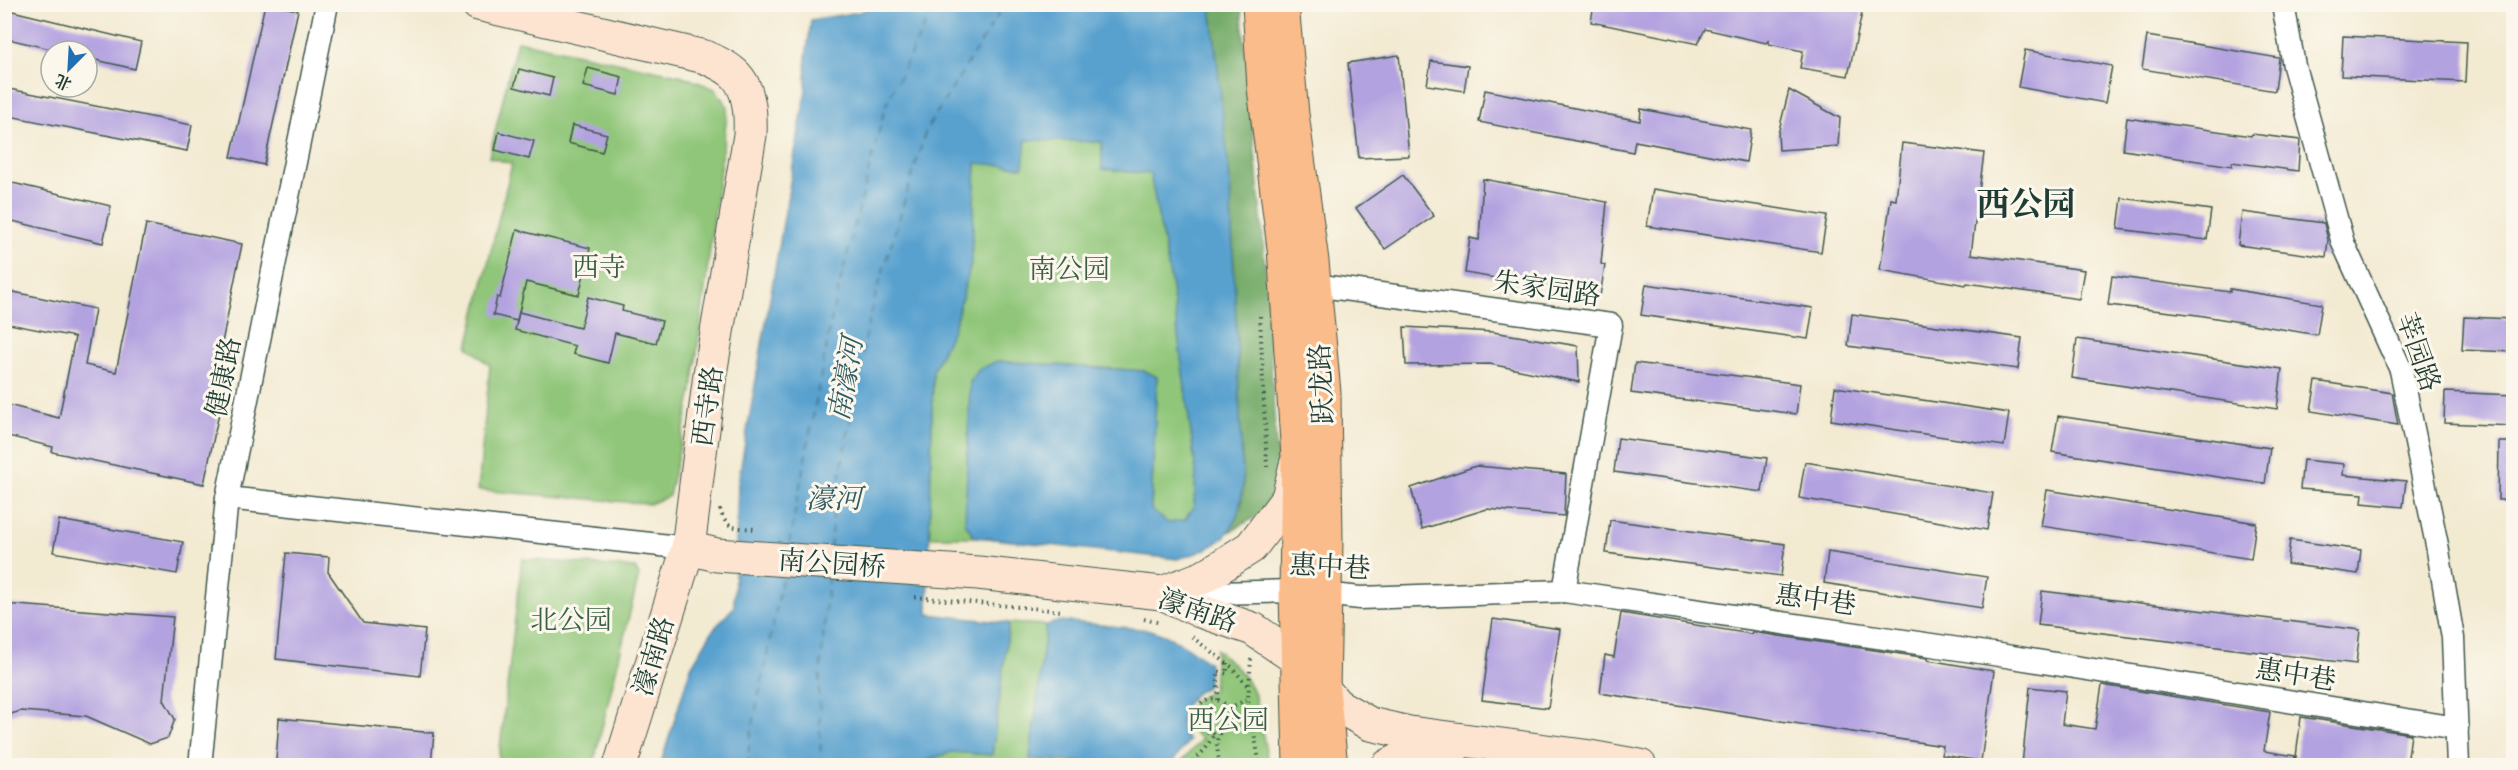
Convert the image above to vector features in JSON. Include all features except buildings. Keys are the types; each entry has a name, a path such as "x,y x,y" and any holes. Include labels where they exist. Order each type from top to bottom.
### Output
{"main road":[{"name":"跃龙路","path":"1259,4 1264,88 1284,248 1298,457 1331,765"},
{"name":"跃龙路","path":"1282,4 1292,114 1314,285 1324,393 1311,593 1298,659 1300,765"}],"street":[{"name":"健康路","path":"200,765 227,498 327,4"},
{"name":"西寺路","path":"478,4 705,57 732,72 742,84 751,113 750,135 710,374 702,551"},
{"name":"莘园路","path":"2283,4 2294,66 2343,243 2401,370 2437,545 2453,638 2458,765"},
{"name":"朱家园路","path":"1314,285 1611,325 1564,591"},
{"path":"1152,606 1251,547 1288,498 1298,457"},
{"path":"227,498 702,551"},
{"name":"南公园桥","path":"702,551 978,573"},
{"name":"濠南路","path":"620,765 702,551"},
{"name":"濠南路","path":"978,573 1152,606 1200,611 1253,629 1298,659 1337,705 1370,724 1410,733 1515,747"},
{"name":"惠中巷","path":"1152,606 1217,594 1311,593 1360,598 1564,591 2004,656 2457,728"},
{"path":"1388,765 1409,755 1515,747 1640,765"}],"path":[{"path":"1260,311 1268,473"},
{"path":"904,596 1064,611"},
{"path":"1152,606 1170,626"},
{"path":"1253,629 1248,699 1260,765"},
{"path":"1185,633 1227,663 1250,688"},
{"path":"1218,700 1218,671 1227,674 1227,663"},
{"path":"1228,708 1248,699"},
{"path":"1218,700 1228,708 1230,719 1220,733 1203,731 1196,722 1195,716 1199,705 1204,701 1218,700"},
{"path":"1220,733 1217,741 1220,765"},
{"path":"1190,765 1206,748 1214,734"}],"green space":[{"path":"1211,5 1241,5 1263,237 1279,491 1268,510 1229,532 1241,509 1243,485 1230,181"},
{"name":"西寺","path":"517,41 683,76 715,89 728,107 692,391 669,496 650,504 478,490 490,366 468,346 512,164 489,157"},
{"name":"南公园","path":"1026,140 1102,142 1102,169 1150,174 1171,281 1196,472 1194,506 1185,521 1168,523 1151,510 1157,377 1145,371 997,361 965,523 975,537 929,537 933,370 954,327 971,264 976,163 1022,167"},
{"name":"北公园","path":"522,559 635,568 639,575 593,765 498,765"},
{"path":"1009,623 1046,625 1030,759 1101,763 1103,765 922,766 924,761 952,752 992,755"},
{"name":"西公园","path":"1216,649 1241,672 1254,692 1269,765 1178,765 1202,739 1191,730 1187,712 1195,700 1213,690"}],"water":[{"name":"濠河","path":"881,4 1211,5 1230,181 1243,485 1237,515 1232,526 1217,543 1193,555 1177,559 975,537 965,523 970,382 978,370 997,361 1145,371 1157,377 1151,510 1168,523 1185,520 1194,506 1196,472 1171,281 1150,174 1102,169 1102,142 1026,140 1023,167 976,163 971,264 954,327 933,371 928,614 1009,623 992,755 952,752 924,761 922,766 660,766 691,667 713,630 734,607 738,483 806,90 806,57 811,20 859,12"},
{"path":"1061,621 1151,630 1182,644 1209,663 1208,686 1193,696 1184,709 1182,725 1189,741 1170,765 1103,766 1101,763 1030,759 1046,625"}],"ferry route":[{"path":"789,544 833,311 885,107 935,4"},
{"path":"830,548 833,513 870,314 926,130 1005,4"},
{"path":"748,766 749,744 783,575"},
{"path":"821,766 819,688 828,579"}],"district":[{"name":"西公园","path":"2026,203"}],"water label":[{"name":"南濠河","path":"845,379"}]}
